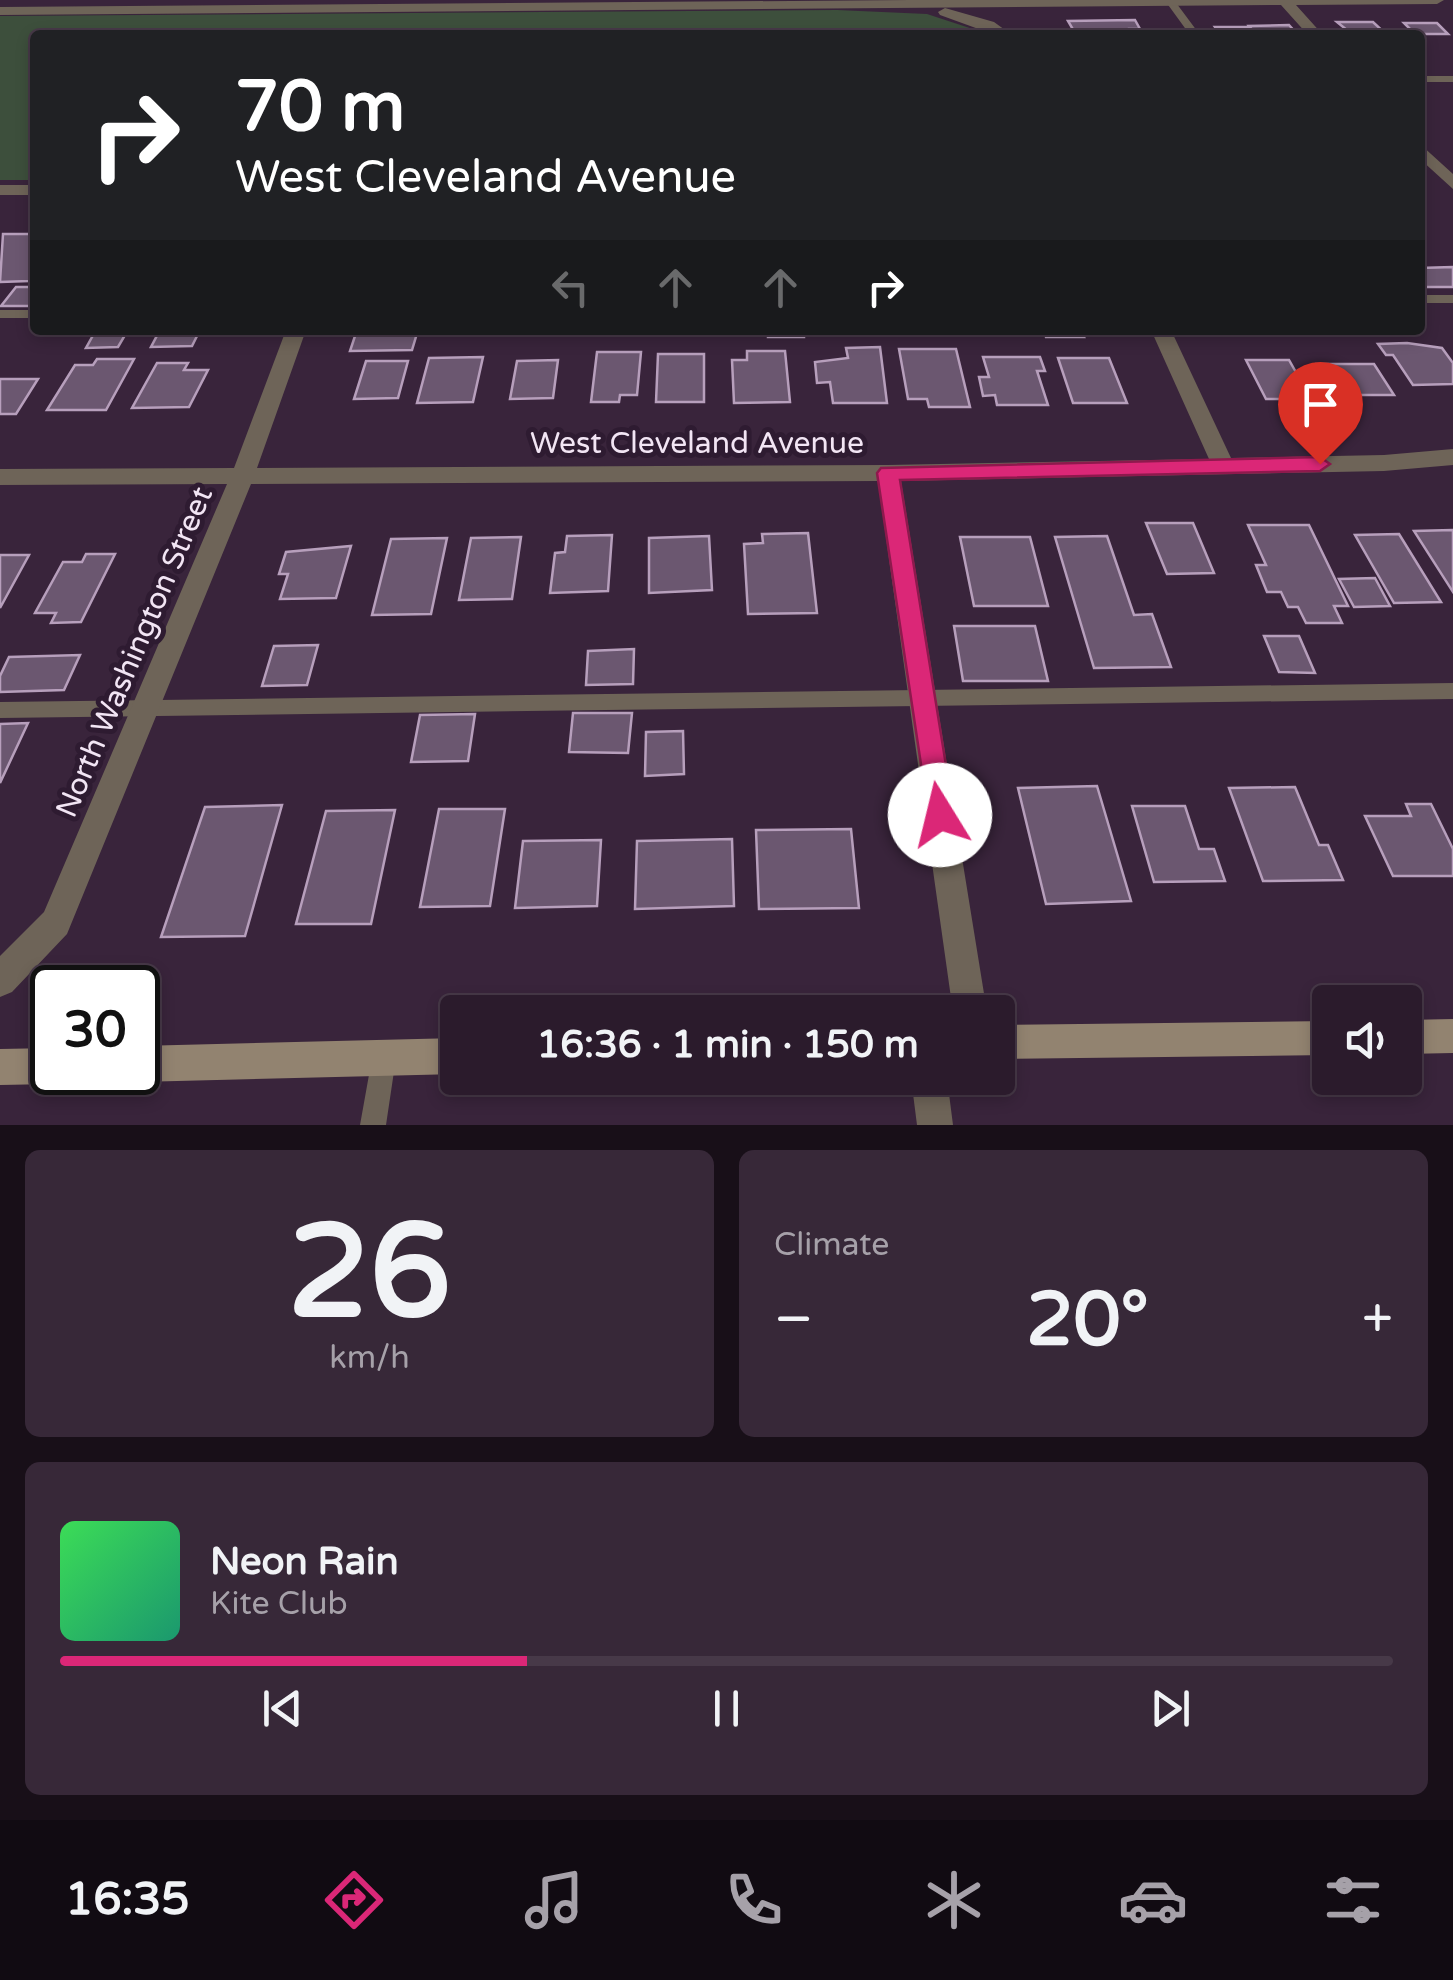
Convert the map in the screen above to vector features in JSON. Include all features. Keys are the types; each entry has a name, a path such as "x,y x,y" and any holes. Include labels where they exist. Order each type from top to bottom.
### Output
{"main road":[{"path":"1422,1037 1453,1036"},
{"path":"1015,1042 1312,1038"},
{"path":"160,1063 440,1056"},
{"path":"0,1067 30,1066"}],"street":[{"path":"1284,0 1311,30"},
{"path":"0,11 66,5 1438,0"},
{"path":"841,2 924,8 961,15 994,30"},
{"path":"1005,3 1018,30"},
{"path":"1425,153 1451,180"},
{"path":"1425,178 1451,180"},
{"path":"0,190 30,190"},
{"name":"North Washington Street","path":"0,980 56,923 243,474 294,335"},
{"path":"1163,335 1223,465"},
{"name":"West Cleveland Avenue","path":"0,477 888,473 1384,463 1453,456"},
{"path":"888,473 967,995"},
{"path":"931,1095 935,1125"}],"lane":[{"path":"1170,2 1191,30"},
{"path":"1425,79 1453,79"},
{"path":"1425,299 1453,299"},
{"path":"0,314 30,314"},
{"path":"0,710 1453,690"},
{"path":"373,1125 384,1058"}],"green space":[{"path":"837,10 927,14 976,30 30,30 30,180 0,180 0,16"}],"building":[{"path":"1135,20 1140,29 1073,30 1068,21"},
{"path":"1337,22 1373,22 1382,30 1347,30"},
{"path":"1404,23 1437,23 1448,34 1425,34 1425,30 1411,30"},
{"path":"1289,25 1294,30 1253,30 1249,26"},
{"path":"1215,27 1249,30 1217,30"},
{"path":"3,234 30,234 30,280 0,282"},
{"path":"1453,267 1453,287 1425,287 1425,268"},
{"path":"16,287 30,287 30,306 1,306"},
{"path":"93,335 125,335 118,347 86,348"},
{"path":"157,335 198,335 192,346 151,347"},
{"path":"355,335 416,335 412,350 350,351"},
{"path":"768,335 804,335 804,337"},
{"path":"1045,335 1084,337 1046,337"},
{"path":"1378,344 1442,348 1453,363 1453,384 1413,385 1393,355 1386,355"},
{"path":"880,347 887,403 833,403 830,382 817,383 815,362 848,358 846,348"},
{"path":"899,349 956,349 970,407 929,407 927,399 908,399"},
{"path":"747,351 785,351 790,402 734,403 732,360 747,360"},
{"path":"597,352 641,352 637,395 620,395 619,402 591,402"},
{"path":"658,354 704,354 704,402 656,402"},
{"path":"483,357 473,402 417,403 429,358"},
{"path":"983,357 1040,357 1045,371 1037,371 1048,405 997,405 995,395 983,396 979,377 989,377"},
{"path":"1058,358 1109,358 1127,403 1073,403"},
{"path":"97,359 134,359 106,410 47,410 75,365 93,365"},
{"path":"558,360 553,398 510,399 517,361"},
{"path":"1246,360 1289,360 1311,399 1266,399"},
{"path":"366,361 408,361 398,398 354,399"},
{"path":"157,363 188,363 184,370 208,370 189,407 132,408"},
{"path":"1317,364 1374,364 1394,395 1336,395"},
{"path":"0,379 38,379 16,414 0,414"},
{"path":"1146,523 1193,523 1214,573 1167,574"},
{"path":"1248,525 1309,525 1348,606 1334,606 1342,623 1306,623 1298,607 1288,607 1281,592 1267,592 1256,565 1266,565"},
{"path":"1453,530 1453,592 1414,531"},
{"path":"808,533 817,613 748,614 744,544 763,543 762,534"},
{"path":"1399,534 1441,602 1394,603 1355,535"},
{"path":"612,535 608,591 550,593 555,553 565,552 567,536"},
{"path":"709,536 712,590 649,593 649,538"},
{"path":"1107,536 1134,615 1152,614 1171,667 1094,668 1055,537"},
{"path":"521,537 512,599 459,600 471,538"},
{"path":"960,537 1030,537 1048,606 974,606"},
{"path":"447,538 431,614 372,615 391,539"},
{"path":"351,546 336,598 280,599 288,574 279,574 286,552"},
{"path":"86,554 115,554 81,622 51,623 56,613 35,613 63,562 82,562"},
{"path":"0,555 29,555 0,608"},
{"path":"1375,578 1390,606 1354,607 1339,579"},
{"path":"954,626 1035,626 1048,681 963,681"},
{"path":"1264,636 1299,636 1315,673 1279,672"},
{"path":"318,645 307,685 262,686 274,646"},
{"path":"634,649 633,684 586,685 588,651"},
{"path":"80,655 64,690 0,692 0,676 9,657"},
{"path":"573,713 632,713 628,753 569,752"},
{"path":"475,714 468,761 411,762 420,715"},
{"path":"28,723 0,783 0,724"},
{"path":"683,731 684,774 645,776 646,732"},
{"path":"1097,786 1131,901 1046,904 1018,788"},
{"path":"1295,787 1319,845 1328,845 1343,880 1263,881 1229,788"},
{"path":"1406,804 1431,804 1453,849 1453,876 1393,876 1365,816 1411,816"},
{"path":"282,805 245,936 161,937 205,807"},
{"path":"1132,806 1185,806 1199,849 1214,849 1225,881 1154,882"},
{"path":"439,809 505,809 490,906 420,907"},
{"path":"395,810 371,924 296,924 326,811"},
{"path":"851,829 859,908 759,909 756,830"},
{"path":"732,839 734,906 635,909 637,841"},
{"path":"601,840 597,906 515,908 523,841"}],"route":[{"path":"940,815 888,473 1320,464"}]}
